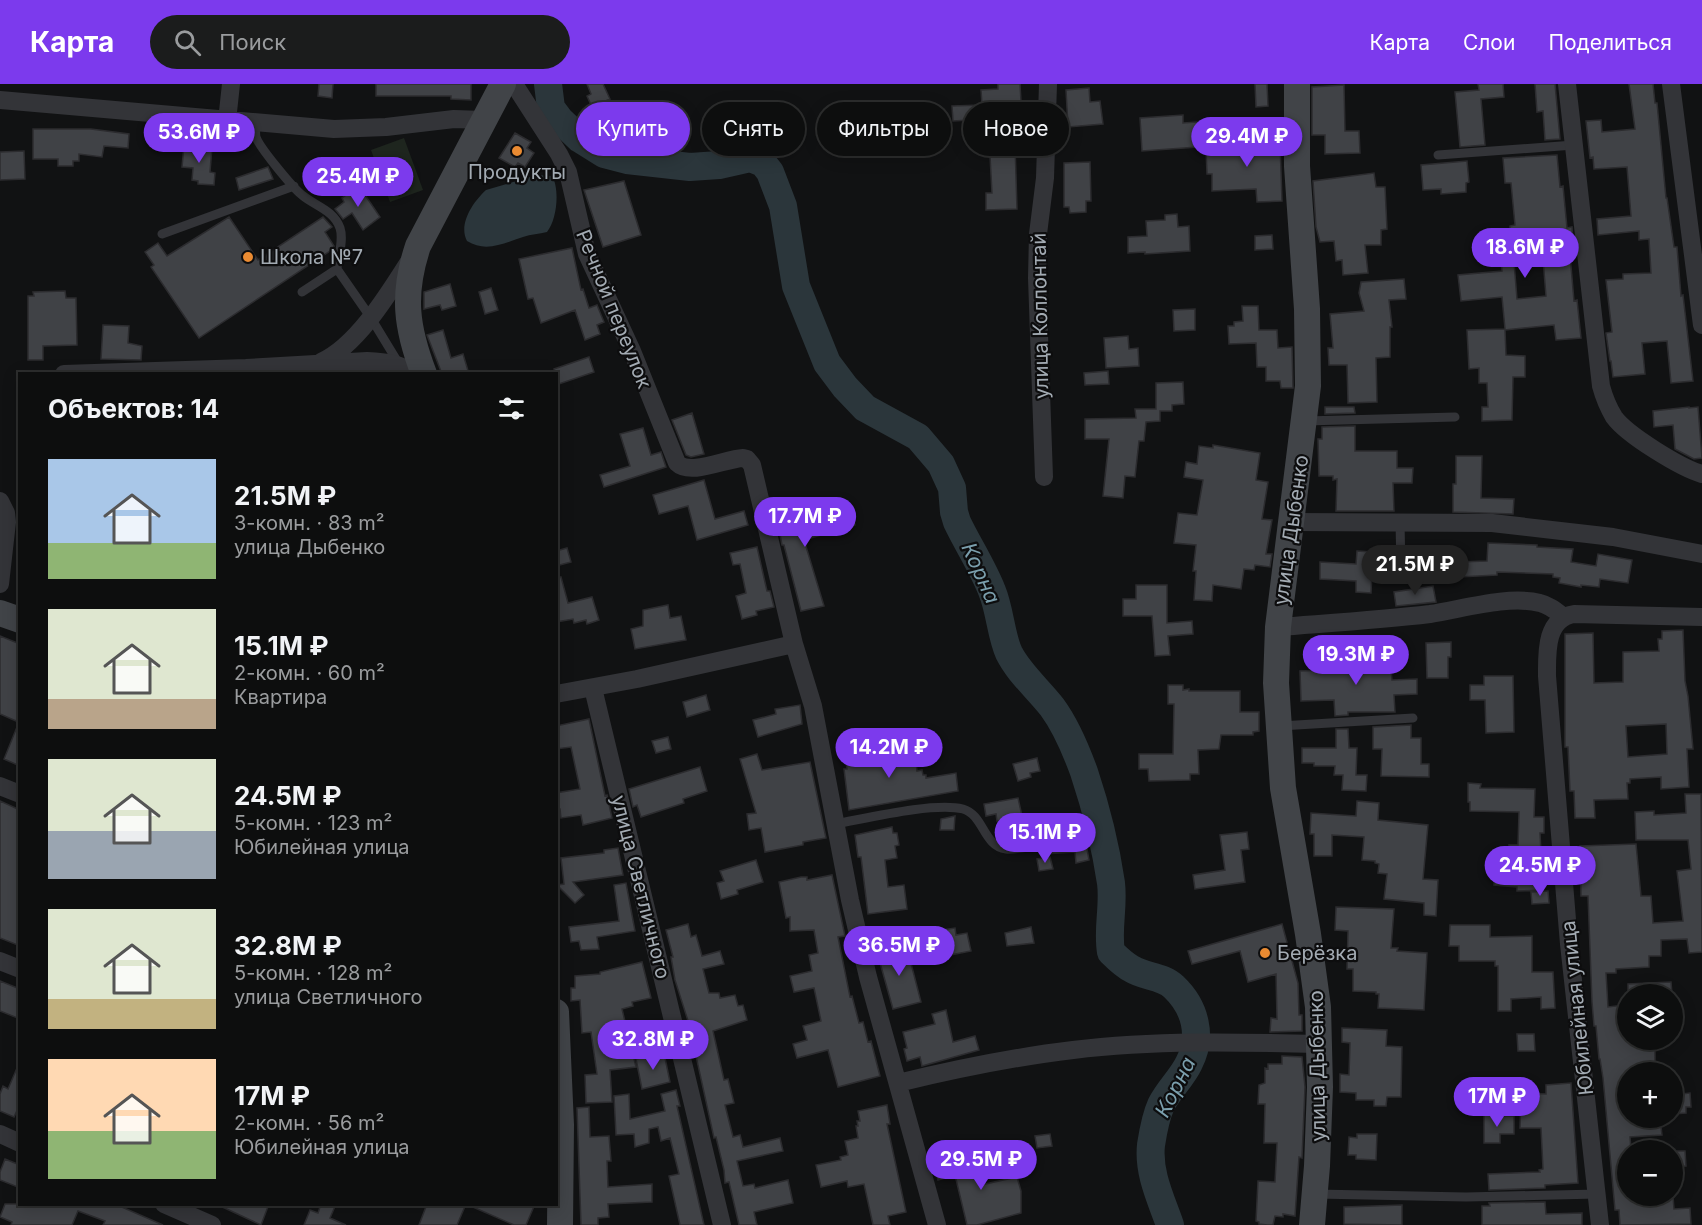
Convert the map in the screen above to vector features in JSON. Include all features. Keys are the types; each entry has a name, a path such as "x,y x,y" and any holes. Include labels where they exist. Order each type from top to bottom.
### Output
{"main road":[{"path":"423,372 412,337 406,303 410,273 418,246 488,104 503,84"},
{"name":"улица Дыбенко","path":"1297,84 1297,166 1309,353 1305,421 1278,627 1276,683 1277,726 1288,825 1314,972 1320,1044 1316,1194 1312,1225"},
{"path":"0,613 18,619"},
{"path":"558,1057 561,1125 560,1225"}],"street":[{"path":"227,121 231,84"},
{"name":"Речной переулок","path":"514,84 568,172 587,254 632,351 677,463 681,467 692,468 743,458 752,465 794,644"},
{"name":"улица Коллонтай","path":"1044,477 1036,278 1038,234 1045,178 1048,84"},
{"path":"1567,84 1601,386 1606,403 1615,418 1629,430 1671,459 1691,471 1702,474"},
{"path":"1671,84 1702,325"},
{"path":"0,100 334,129 386,127 454,119 488,104"},
{"path":"316,364 338,351 371,318 387,297 418,246"},
{"path":"185,372 246,371 367,361 384,362 407,370"},
{"path":"0,501 6,513 7,522 0,584"},
{"path":"1291,522 1471,522 1564,530 1702,554"},
{"path":"1278,627 1392,618 1501,602 1525,601 1551,607 1564,617 1582,613 1702,617"},
{"name":"Юбилейная улица","path":"1564,617 1551,631 1547,676 1569,944 1600,1225"},
{"path":"562,692 593,688 794,644 813,706 855,922 937,1225"},
{"name":"улица Светличного","path":"593,688 722,1225"},
{"path":"0,786 18,794"},
{"path":"0,961 18,968"},
{"path":"898,1083 986,1063 1073,1050 1178,1042 1320,1044"},
{"path":"0,1134 18,1142"},
{"path":"169,1206 212,1225"}],"lane":[{"path":"256,123 258,142 294,186 309,201 331,213 340,227 337,269 407,370"},
{"path":"1438,155 1574,145"},
{"path":"162,234 294,186"},
{"path":"302,292 337,269"},
{"path":"1305,421 1455,417"},
{"path":"1400,522 1401,570"},
{"path":"1277,726 1413,718"},
{"path":"835,824 934,807 961,809 972,813 988,837 999,847 1005,849 1029,847"},
{"path":"1316,1194 1466,1197 1597,1194"}],"shaded area":[{"path":"404,138 423,190 390,202 371,150"},
{"path":"537,175 552,176 556,189 555,212 547,232 488,247 474,245 467,241 464,228 468,214 486,190"}],"building":[{"path":"319,84 333,84 332,98 318,96"},
{"path":"376,84 471,84 471,100 451,99 451,96 376,96"},
{"path":"587,84 603,84 610,99 603,102 590,102 587,96 591,94"},
{"path":"998,84 1020,84 1021,101 1033,102 982,102 981,90 998,89"},
{"path":"1255,84 1267,84 1268,106 1256,107"},
{"path":"1478,84 1503,84 1504,97 1481,99 1485,145 1460,147 1455,92 1479,90"},
{"path":"1535,84 1555,84 1560,139 1545,140 1543,111 1537,112"},
{"path":"1629,84 1653,84 1655,103 1657,103 1666,198 1674,247 1677,247 1681,296 1683,295 1693,381 1671,383 1667,341 1642,343 1645,374 1613,377 1606,333 1612,332 1606,280 1623,279 1623,274 1651,273 1649,239 1639,240 1639,231 1598,235 1597,219 1631,216 1627,167 1594,169 1593,157 1590,158 1586,121 1601,120 1602,132 1635,129"},
{"path":"1344,85 1345,131 1359,131 1360,153 1325,154 1325,135 1312,135 1312,87"},
{"path":"1089,88 1090,102 1100,101 1103,124 1069,127 1069,102 1067,102 1066,90"},
{"path":"952,106 963,106 963,120 953,121"},
{"path":"1183,115 1183,123 1197,122 1198,147 1142,151 1140,118"},
{"path":"33,129 91,129 129,134 128,148 104,146 102,157 79,154 79,161 73,161 73,166 58,166 58,159 33,159"},
{"name":"Продукты","path":"515,133 531,142 527,148 534,153 525,167 518,163 515,167 499,158"},
{"path":"1267,138 1267,144 1280,143 1282,201 1257,202 1256,189 1212,191 1212,174 1207,174 1206,149 1227,148 1227,140"},
{"path":"184,145 212,147 210,172 215,173 214,185 198,184 198,181 192,180 193,168 182,167"},
{"path":"24,151 25,179 0,180 0,152"},
{"path":"1557,155 1567,228 1572,227 1573,242 1569,243 1574,301 1577,300 1581,338 1556,340 1554,325 1505,330 1506,355 1525,356 1525,377 1513,377 1512,420 1482,421 1482,407 1488,407 1487,383 1479,383 1479,368 1469,369 1467,330 1505,329 1502,297 1461,301 1458,275 1502,271 1499,231 1510,230 1510,226 1515,225 1511,183 1505,183 1503,158","holes":["1543,259 1546,296 1517,299 1514,262"]},
{"path":"990,156 1015,156 1017,209 986,210 986,193 992,193"},
{"path":"1467,161 1469,182 1466,183 1466,192 1441,194 1441,189 1423,190 1421,165"},
{"path":"1090,162 1091,201 1086,201 1086,212 1070,213 1069,207 1064,207 1064,163"},
{"path":"268,167 273,179 239,190 236,178"},
{"path":"1374,173 1376,187 1385,187 1387,229 1381,230 1381,245 1365,245 1368,273 1343,275 1342,260 1336,261 1334,241 1320,242 1316,227 1313,181"},
{"path":"624,181 641,235 603,247 584,190"},
{"path":"359,186 380,217 363,230 352,213 343,219 335,209 344,202 342,198"},
{"path":"1177,214 1178,227 1189,226 1190,251 1128,253 1128,237 1147,236 1146,221 1165,220 1165,215"},
{"path":"229,217 258,260 323,217 332,227 325,232 334,246 333,249 199,338 151,267 154,265 145,252 158,243 167,256"},
{"path":"1272,235 1273,249 1255,250 1255,236"},
{"path":"572,248 581,290 583,289 589,308 597,305 604,322 597,325 600,334 585,340 575,310 541,323 533,298 528,299 519,259"},
{"path":"1404,279 1406,299 1389,300 1392,327 1390,327 1390,357 1376,358 1377,402 1348,403 1347,365 1329,365 1328,348 1333,348 1330,314 1364,311 1359,293 1361,282"},
{"path":"450,284 456,306 442,310 440,305 424,309 424,292"},
{"path":"491,288 498,310 485,314 479,292"},
{"path":"65,291 66,298 76,298 77,345 43,346 43,360 28,360 28,296 34,296 33,292"},
{"path":"1242,306 1258,306 1259,330 1277,330 1278,348 1292,347 1293,388 1281,388 1280,381 1266,381 1266,367 1257,367 1256,343 1229,344 1228,326 1234,326 1234,322 1243,321"},
{"path":"1195,309 1195,330 1174,331 1173,310"},
{"path":"103,325 129,326 128,343 142,346 141,360 101,359"},
{"path":"443,330 451,358 463,354 468,372 441,372 427,335"},
{"path":"1128,336 1129,349 1138,348 1139,366 1106,368 1104,338"},
{"path":"589,357 594,372 558,384 558,372 554,369"},
{"path":"1108,371 1109,384 1085,385 1084,373"},
{"path":"1183,382 1184,404 1172,405 1172,411 1160,411 1160,421 1146,422 1144,441 1139,441 1135,477 1125,476 1123,498 1103,496 1109,439 1085,439 1085,419 1136,418 1135,409 1156,409 1156,383"},
{"path":"1325,407 1354,407 1355,413 1325,414"},
{"path":"1698,407 1702,458 1694,459 1675,449 1673,425 1654,427 1653,411"},
{"path":"692,413 704,454 691,457 686,455 672,420"},
{"path":"1355,426 1355,451 1397,451 1397,468 1413,468 1412,483 1393,483 1394,511 1336,511 1337,479 1333,480 1333,476 1319,476 1318,439 1322,439 1322,427"},
{"path":"643,428 651,455 661,452 666,467 604,487 600,475 630,466 620,434"},
{"path":"1213,445 1260,453 1256,480 1268,482 1262,519 1272,520 1266,554 1272,554 1270,567 1255,565 1254,570 1244,569 1241,589 1213,585 1212,601 1194,600 1196,571 1193,571 1196,545 1174,543 1178,513 1197,515 1203,480 1184,477 1186,462 1197,464 1199,446 1213,448"},
{"path":"1456,456 1482,456 1481,498 1514,499 1513,514 1453,512"},
{"path":"704,480 715,519 744,511 748,525 697,540 688,506 659,514 653,495"},
{"path":"802,500 805,513 810,512 813,523 852,513 855,525 804,540 824,606 801,611 784,545 782,545 775,507"},
{"path":"1488,543 1573,549 1571,562 1596,566 1598,554 1632,560 1628,583 1600,579 1599,587 1581,585 1581,587 1559,583 1560,578 1553,577 1553,574 1497,572 1497,575 1459,577 1458,562 1487,561"},
{"path":"757,547 767,591 770,591 774,607 756,611 757,615 742,619 736,596 746,593 740,564 733,565 730,553"},
{"path":"567,548 571,562 558,565 558,550"},
{"path":"1357,551 1373,552 1371,593 1356,592 1356,581 1320,579 1320,562 1356,564"},
{"path":"558,577 561,577 568,603 592,597 599,620 587,624 586,620 574,623 573,619 558,622"},
{"path":"1136,585 1167,585 1167,623 1192,621 1193,634 1168,636 1170,655 1155,656 1152,616 1123,616 1123,599 1136,599"},
{"path":"1433,586 1436,602 1396,606 1394,592"},
{"path":"668,605 670,618 681,616 686,640 635,649 631,629 643,626 643,610"},
{"path":"1683,630 1685,681 1693,749 1687,749 1689,787 1661,789 1661,777 1630,779 1630,783 1627,783 1628,799 1594,800 1595,818 1575,818 1574,791 1570,791 1568,747 1565,747 1565,634 1593,633 1594,683 1623,682 1623,652 1659,651 1658,639 1662,639 1662,631","holes":["1666,724 1667,754 1628,757 1626,726"]},
{"path":"0,636 18,643 18,717 16,721 0,714"},
{"path":"1451,642 1448,678 1427,678 1426,643"},
{"path":"1345,657 1345,664 1371,663 1371,658 1390,658 1392,680 1417,679 1417,694 1394,695 1395,712 1348,712 1348,715 1335,716 1334,700 1301,701 1300,671 1324,670 1324,665 1329,665 1329,658"},
{"path":"1484,676 1513,676 1514,732 1486,733 1485,700 1470,700 1470,685 1484,685"},
{"path":"1168,685 1183,685 1183,690 1189,689 1189,691 1240,691 1240,712 1259,712 1259,731 1253,732 1253,735 1221,735 1219,749 1198,750 1199,774 1190,774 1190,780 1149,781 1148,769 1139,769 1139,754 1173,754 1174,704 1168,704"},
{"path":"706,695 710,710 687,717 683,702"},
{"path":"800,705 802,724 758,737 753,720 776,714 775,709"},
{"path":"589,719 605,796 607,795 612,818 583,825 581,815 561,818 560,809 558,809 558,793 580,789 571,747 558,749 558,726"},
{"path":"18,724 18,765 4,759"},
{"path":"1411,725 1411,738 1421,738 1421,764 1429,764 1429,777 1381,776 1382,749 1373,749 1373,727"},
{"path":"1336,729 1348,729 1349,748 1357,748 1356,775 1367,775 1366,791 1342,790 1343,775 1334,775 1335,766 1314,766 1314,763 1302,763 1302,748 1336,748"},
{"path":"668,737 671,749 656,753 652,741"},
{"path":"864,743 866,758 915,752 917,771 922,770 926,778 956,773 958,791 849,810 844,746"},
{"path":"757,754 762,770 810,762 826,838 765,852 761,828 749,830 747,814 756,813 740,759"},
{"path":"1037,758 1040,771 1030,773 1031,777 1018,781 1013,764"},
{"path":"700,767 707,791 683,799 684,803 641,817 637,805 633,807 629,789"},
{"path":"1468,783 1481,784 1480,788 1535,789 1534,817 1544,817 1544,833 1540,833 1543,890 1517,891 1517,887 1494,885 1496,851 1510,852 1509,845 1518,845 1519,812 1470,811"},
{"path":"1685,794 1701,794 1702,952 1689,953 1687,939 1661,940 1661,956 1649,956 1649,967 1616,969 1616,973 1606,973 1608,1007 1617,1006 1617,1050 1655,1050 1655,1062 1617,1062 1617,1128 1661,1128 1662,1135 1617,1140 1617,1206 1690,1208 1691,1224 1620,1225 1619,1210 1615,1210 1603,1078 1596,1026 1594,1026 1588,896 1581,896 1580,846 1636,844 1641,896 1651,896 1653,923 1683,921 1677,871 1691,869 1688,840 1636,840 1635,812 1654,811 1654,815 1686,813"},
{"path":"1018,798 1022,816 997,821 996,814 986,816 984,804"},
{"path":"0,801 18,809 18,945 0,938"},
{"path":"1357,801 1379,803 1378,820 1428,825 1423,879 1438,880 1436,916 1424,915 1424,903 1384,899 1387,874 1378,873 1379,864 1375,861 1362,860 1364,837 1332,835 1332,856 1314,856 1314,834 1310,834 1311,813 1356,816"},
{"path":"955,816 954,830 940,830 941,819"},
{"path":"1082,822 1089,860 1076,863 1075,852 1045,854 1046,835 1071,834 1069,824"},
{"path":"892,827 893,833 897,833 899,845 895,846 897,858 885,860 888,887 904,885 907,909 868,914 861,857 858,857 855,835"},
{"path":"1247,832 1249,849 1241,850 1245,882 1195,889 1193,875 1225,870 1220,835"},
{"path":"618,848 623,875 573,882 584,895 575,903 558,886 564,884 561,858 604,853 604,850"},
{"path":"1050,857 1053,869 1039,871 1037,859"},
{"path":"756,860 763,882 737,890 738,894 721,899 717,883 724,881 720,871"},
{"path":"832,875 845,936 838,937 850,997 852,996 859,1023 863,1022 868,1042 871,1041 880,1076 838,1087 828,1050 797,1058 793,1044 807,1040 803,1026 821,1021 814,988 794,992 790,976 812,971 809,955 818,953 814,930 790,931 790,917 786,918 779,882 801,877 807,877 807,880"},
{"path":"626,883 635,931 597,937 599,949 581,950 579,941 571,942 569,927 619,921 614,885"},
{"path":"1548,891 1549,903 1532,904 1531,892"},
{"path":"1336,907 1394,909 1391,948 1398,948 1397,951 1427,953 1424,1010 1378,1008 1379,994 1353,991 1353,969 1347,969 1348,931 1335,930"},
{"path":"688,924 691,937 696,935 702,956 720,951 724,964 703,969 709,993 719,993 720,998 735,995 738,1006 743,1005 747,1020 713,1031 724,1080 728,1079 734,1103 725,1105 733,1137 740,1135 743,1147 780,1138 783,1151 737,1161 743,1186 754,1184 755,1188 788,1180 793,1203 754,1212 757,1225 739,1225 729,1182 725,1183 724,1170 716,1137 714,1138 689,1024 675,980 671,957 673,957 666,930"},
{"path":"1282,924 1298,983 1302,1031 1270,1032 1271,1018 1277,1019 1276,974 1248,982 1240,951 1192,964 1188,951"},
{"path":"1450,925 1490,925 1490,937 1532,936 1532,972 1553,972 1555,1008 1541,1009 1541,997 1511,999 1511,1011 1498,1011 1498,966 1495,966 1495,961 1459,961 1459,946 1449,946"},
{"path":"1031,927 1034,943 1007,946 1005,933"},
{"path":"955,928 956,935 967,933 971,951 940,957 935,931"},
{"path":"906,944 921,1002 893,1009 877,952"},
{"path":"642,962 651,998 632,1002 633,1006 622,1009 636,1067 610,1070 612,1102 586,1103 585,1075 597,1074 591,1032 582,1033 580,1000 571,1001 571,988 575,988 575,976 600,974 600,972"},
{"path":"0,981 18,988 18,1018 0,1011"},
{"path":"1671,982 1671,984 1628,984"},
{"path":"946,1010 953,1042 975,1036 979,1050 922,1066 920,1057 907,1061 903,1032 935,1024 932,1014"},
{"path":"1342,1028 1387,1030 1386,1046 1402,1047 1401,1097 1387,1097 1386,1106 1374,1106 1374,1100 1356,1100 1356,1093 1340,1092 1340,1074 1349,1075 1350,1043 1342,1042"},
{"path":"1517,1034 1534,1034 1535,1051 1518,1051"},
{"path":"664,1053 670,1082 642,1089 636,1059"},
{"path":"1282,1056 1302,1057 1305,1087 1302,1158 1299,1157 1295,1216 1283,1214 1283,1217 1275,1216 1273,1225 1267,1225 1256,1221 1258,1181 1275,1182 1277,1143 1264,1143 1265,1104 1258,1104 1259,1085 1265,1083 1265,1068 1268,1069 1268,1064 1282,1064"},
{"path":"18,1066 18,1108 14,1117 0,1111 0,1094 3,1086 8,1089"},
{"path":"1571,1083 1578,1183 1545,1185 1545,1188 1489,1190 1488,1174 1540,1172 1539,1170 1543,1169 1541,1128 1520,1128 1521,1093 1546,1094 1546,1085"},
{"path":"676,1090 680,1106 677,1106 704,1225 680,1225 669,1176 679,1174 670,1138 661,1141 658,1127 649,1129 649,1143 635,1147 634,1134 616,1135 614,1096 629,1094 630,1119 665,1111 661,1094"},
{"path":"1690,1093 1691,1107 1686,1107 1686,1113 1683,1113 1683,1094"},
{"path":"887,1105 890,1124 887,1124 906,1212 888,1216 890,1225 873,1225 864,1184 848,1187 847,1181 821,1187 816,1165 841,1160 840,1157 848,1155 845,1141 858,1138 856,1126 858,1126 857,1121 860,1121 858,1111"},
{"path":"589,1107 590,1137 609,1136 611,1161 607,1161 608,1187 652,1184 652,1202 608,1204 609,1217 598,1218 598,1225 581,1225 577,1108"},
{"path":"1484,1115 1514,1116 1514,1134 1500,1134 1500,1143 1484,1143"},
{"path":"1050,1134 1052,1146 1037,1148 1035,1136"},
{"path":"1357,1134 1377,1134 1376,1160 1356,1159 1356,1155 1348,1155 1349,1137 1357,1138"},
{"path":"974,1149 985,1184 1017,1177 1021,1191 1021,1213 977,1225 967,1225 955,1175 938,1180 934,1166 959,1160 957,1153"},
{"path":"1683,1151 1685,1151 1686,1166 1683,1166"},
{"path":"5,1159 18,1164 18,1187 0,1180 0,1172"},
{"path":"1545,1202 1546,1214 1582,1213 1582,1225 1482,1225 1482,1206 1490,1206 1489,1203"},
{"path":"5,1204 120,1206 163,1225 103,1225 105,1221 78,1211 72,1225 11,1225 12,1222 0,1217"},
{"path":"1402,1205 1402,1225 1344,1224 1344,1207"},
{"path":"220,1206 268,1206 261,1225"},
{"path":"320,1206 335,1206 330,1218 346,1225 304,1225 310,1210 318,1213"},
{"path":"426,1206 465,1206 457,1225 419,1225"},
{"path":"471,1206 534,1206 526,1225 514,1225"}],"waterway":[{"name":"Корна","path":"548,84 551,108 560,120 580,139 604,154 627,160 690,167 719,165 750,158 763,163 770,172 783,206 796,286 827,363 865,408 918,437 941,464 952,488 957,522 995,598 1009,653 1057,714 1084,772 1100,827 1111,883 1111,952 1137,972 1170,983 1187,1004 1195,1022 1196,1043 1193,1053 1186,1068 1161,1105 1151,1145 1153,1176 1170,1225"}],"place":[{"name":"Продукты","path":"517,151"},
{"name":"Школа №7","path":"248,257"},
{"name":"Берёзка","path":"1265,953"}]}
